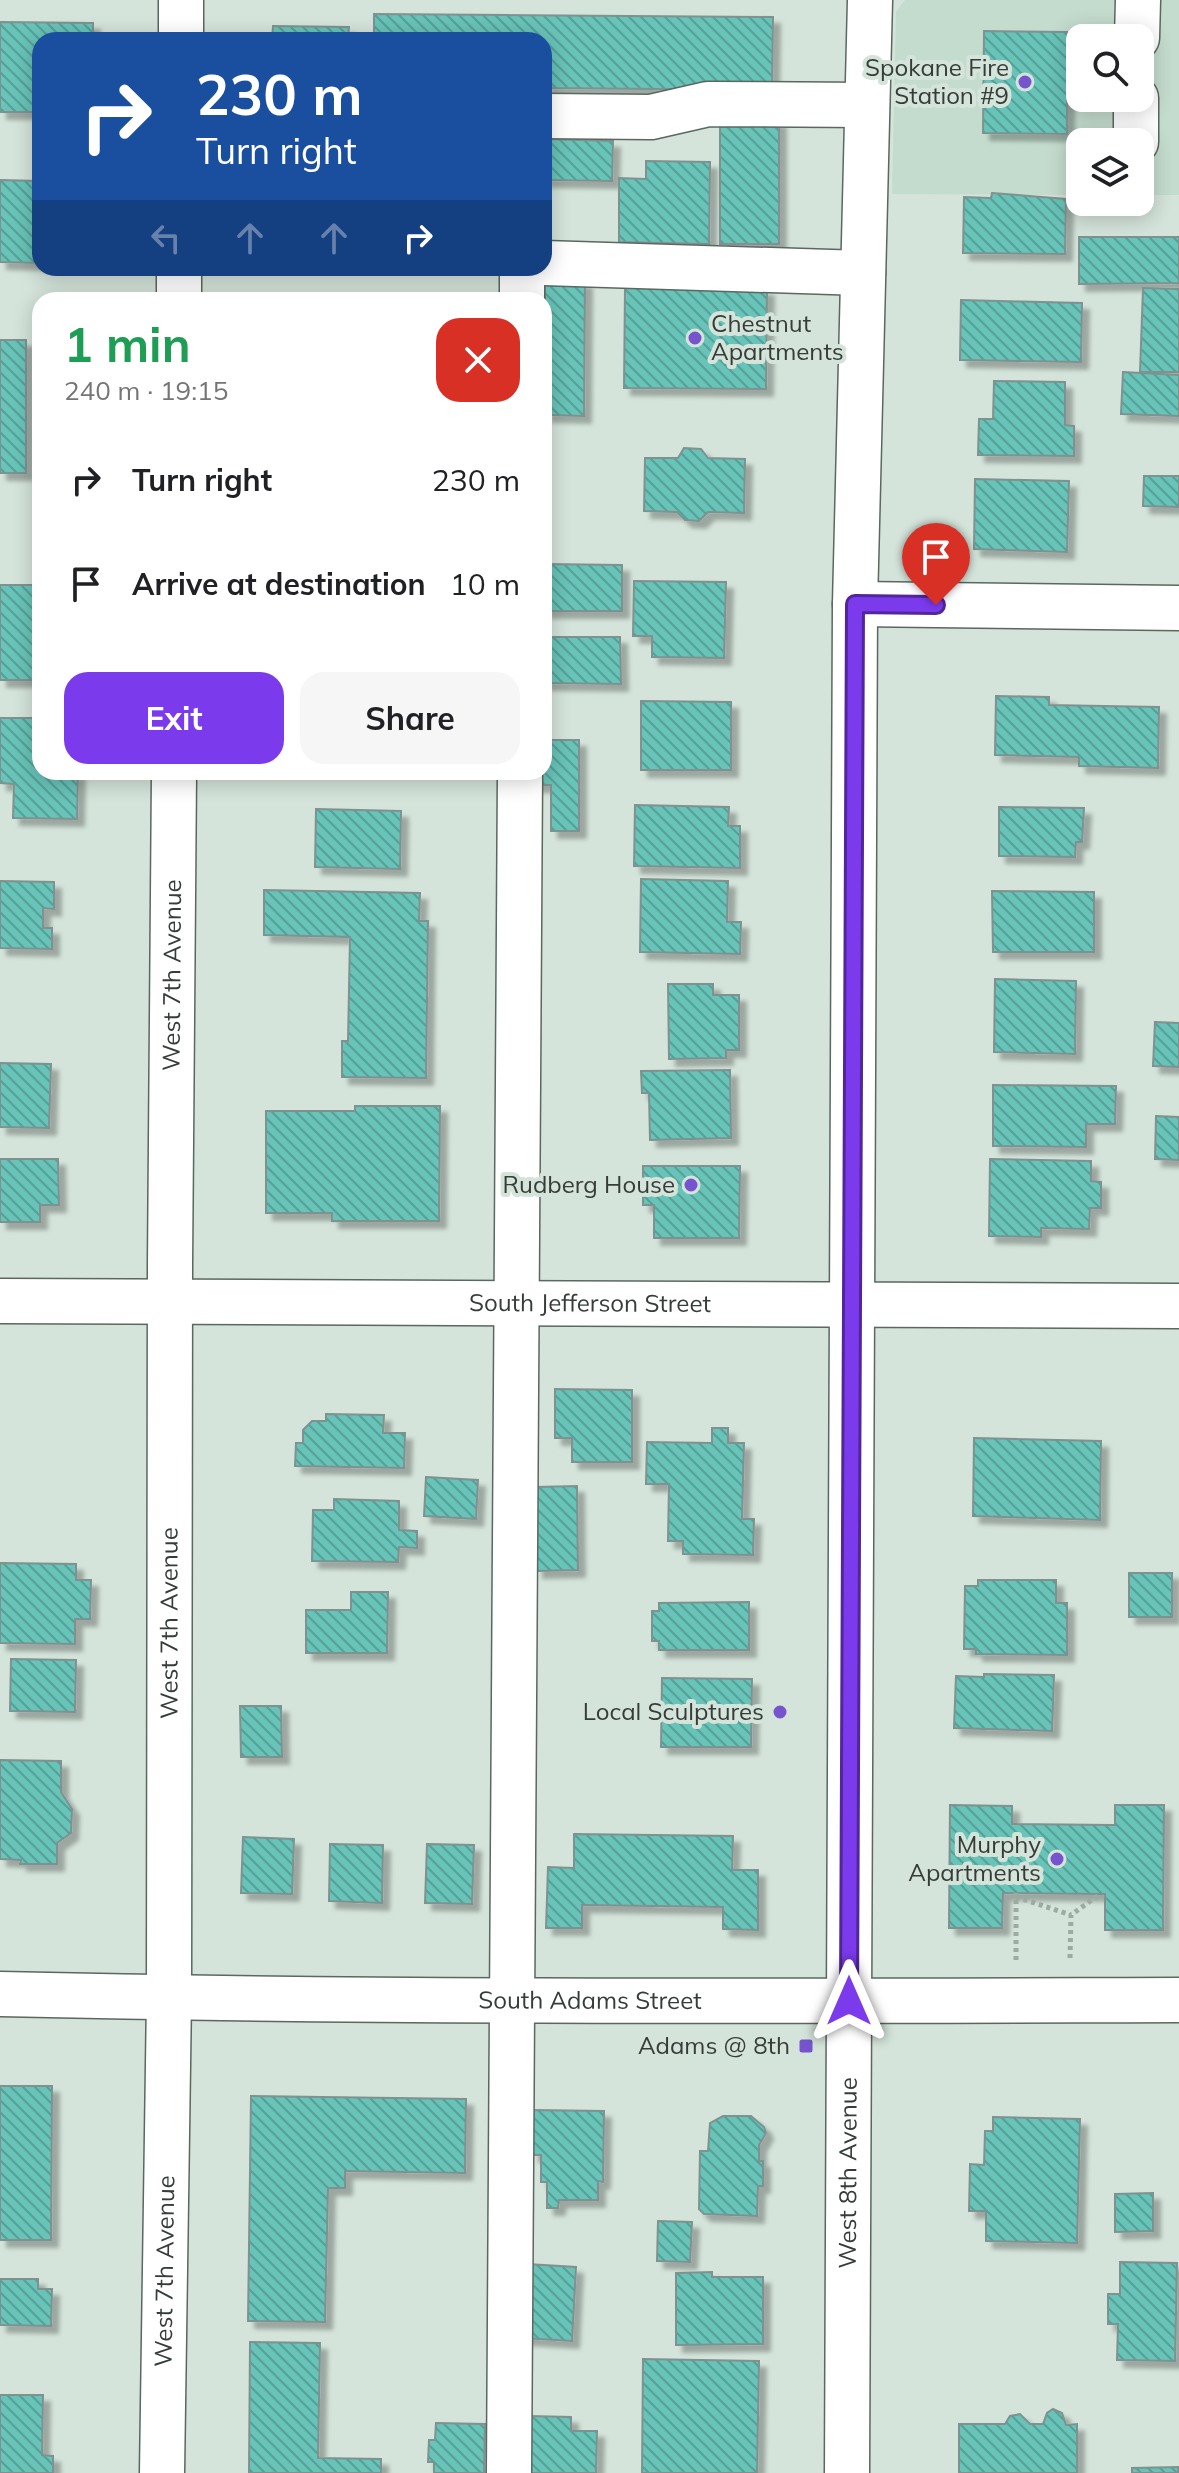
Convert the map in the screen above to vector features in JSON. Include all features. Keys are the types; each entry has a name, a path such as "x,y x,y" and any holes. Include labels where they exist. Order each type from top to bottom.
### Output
{"street":[{"path":"181,0 181,32"},
{"name":"West 8th Avenue","path":"847,2473 855,604 870,0"},
{"path":"1137,24 1138,0"},
{"path":"552,116 651,117 708,104 867,105"},
{"path":"552,263 863,273"},
{"path":"855,604 1179,608"},
{"name":"West 7th Avenue","path":"162,2473 169,1997 174,780"},
{"path":"509,2473 520,780"},
{"name":"South Jefferson Street","path":"0,1301 1179,1306"},
{"name":"South Adams Street","path":"0,1994 849,2001 1179,2000"}],"path":[{"path":"1071,1915 1100,1894"},
{"path":"1016,1969 1016,1895 1071,1915"},
{"path":"1070,1969 1071,1915"}],"shaded area":[{"path":"905,0 1179,0 1179,195 1154,195 1154,128 1066,128 1066,195 892,194 896,12"}],"building":[{"path":"374,14 773,17 772,90 552,88 552,32 374,32"},
{"path":"0,22 93,23 93,32 32,32 32,112 0,112"},
{"path":"273,26 349,27 349,32 273,32"},
{"name":"Spokane Fire Station #9","path":"984,31 1066,32 1066,134 983,133"},
{"path":"720,119 779,120 779,244 720,244"},
{"path":"552,139 613,141 612,181 552,180"},
{"path":"646,161 710,162 709,244 619,242 619,178 646,179"},
{"path":"0,180 32,181 32,263 0,262"},
{"path":"992,193 1066,199 1065,254 963,253 964,197 991,198"},
{"path":"1079,237 1179,237 1179,283 1079,284"},
{"path":"545,281 585,281 584,416 552,415 552,292 545,292"},
{"name":"Chestnut Apartments","path":"625,287 767,289 766,389 624,388"},
{"path":"1143,288 1179,289 1179,372 1140,372"},
{"path":"961,300 1082,303 1081,362 960,360"},
{"path":"0,340 26,340 26,473 0,473"},
{"path":"1123,372 1179,375 1179,416 1121,414"},
{"path":"994,381 1065,382 1065,425 1074,426 1074,456 978,455 979,419 993,419"},
{"path":"684,448 701,449 708,458 745,459 744,513 708,512 699,521 685,520 677,512 644,511 645,458 678,458"},
{"path":"1144,476 1179,476 1179,507 1143,506"},
{"path":"975,479 1069,481 1067,552 974,549"},
{"path":"552,564 622,565 622,611 552,611"},
{"path":"634,581 726,582 724,658 652,657 652,636 633,636"},
{"path":"0,585 32,585 32,680 0,680"},
{"path":"552,637 620,637 621,684 552,683"},
{"path":"996,696 1049,697 1049,705 1159,707 1158,768 1079,766 1079,757 995,755"},
{"path":"641,701 731,702 731,770 641,770"},
{"path":"0,718 32,718 32,780 78,780 77,819 13,818 14,784 0,783"},
{"path":"552,740 579,740 579,831 551,831 551,785 530,785 530,780 552,780"},
{"path":"635,805 729,807 728,826 740,826 740,868 634,866"},
{"path":"999,807 1084,808 1082,842 1076,842 1075,857 999,856"},
{"path":"316,809 401,811 400,869 315,867"},
{"path":"641,879 728,881 727,922 741,922 740,954 640,952"},
{"path":"0,881 54,882 54,909 43,908 43,928 52,928 52,949 0,948"},
{"path":"264,890 420,893 419,921 428,921 426,1078 342,1077 342,1041 348,1041 350,937 264,935"},
{"path":"992,891 1094,892 1094,952 993,952"},
{"path":"995,979 1076,981 1075,1054 994,1052"},
{"path":"668,984 713,984 713,995 739,995 739,1050 726,1050 726,1058 669,1059"},
{"path":"1155,1022 1179,1023 1179,1067 1153,1066"},
{"path":"0,1063 51,1064 49,1128 0,1127"},
{"path":"730,1070 731,1138 650,1140 649,1093 642,1093 641,1071"},
{"path":"993,1085 1116,1086 1115,1124 1086,1124 1086,1147 993,1146"},
{"path":"355,1106 440,1106 439,1221 332,1221 332,1213 266,1213 266,1111 355,1111"},
{"path":"1156,1116 1179,1117 1179,1160 1155,1159"},
{"path":"0,1159 58,1159 59,1205 40,1205 40,1222 0,1222"},
{"path":"990,1159 1091,1161 1091,1181 1101,1182 1101,1208 1090,1208 1089,1229 1041,1228 1041,1237 989,1236"},
{"name":"Rudberg House","path":"643,1166 740,1166 739,1238 654,1238 654,1205 643,1205"},
{"path":"555,1389 632,1390 632,1462 572,1462 572,1438 555,1438"},
{"path":"326,1414 384,1415 383,1433 405,1433 404,1468 295,1466 296,1443 303,1443 303,1430 312,1421 326,1421"},
{"path":"712,1428 728,1428 728,1443 744,1443 742,1519 754,1519 753,1555 683,1554 683,1541 668,1541 669,1484 646,1484 647,1442 712,1443"},
{"path":"974,1438 1101,1441 1100,1520 973,1516"},
{"path":"426,1477 478,1480 476,1519 424,1516"},
{"path":"577,1486 578,1570 536,1571 535,1487"},
{"path":"334,1499 399,1501 399,1530 417,1531 417,1548 399,1547 398,1562 312,1561 313,1510 334,1510"},
{"path":"0,1563 76,1564 76,1580 91,1580 90,1619 75,1619 75,1644 0,1643"},
{"path":"1129,1573 1172,1573 1172,1617 1129,1617"},
{"path":"978,1580 1056,1580 1056,1603 1067,1603 1067,1655 976,1654 976,1649 964,1649 965,1586 978,1586"},
{"path":"351,1592 388,1592 387,1653 306,1653 306,1610 351,1610"},
{"path":"749,1602 749,1650 659,1650 659,1641 652,1641 652,1611 659,1611 659,1603"},
{"path":"11,1659 76,1660 75,1712 10,1711"},
{"path":"984,1674 1054,1675 1052,1731 954,1728 956,1676 984,1677"},
{"path":"662,1678 752,1679 751,1747 661,1747"},
{"path":"240,1706 281,1706 282,1757 241,1757"},
{"path":"0,1760 61,1761 61,1792 72,1809 71,1833 57,1843 57,1864 20,1864 21,1860 0,1859"},
{"name":"Murphy Apartments","path":"950,1805 1012,1806 1012,1824 1115,1825 1115,1805 1164,1805 1163,1930 1105,1930 1105,1894 1003,1893 1002,1928 949,1928"},
{"path":"574,1834 733,1836 732,1870 758,1870 758,1930 723,1929 723,1907 582,1905 582,1928 546,1928 548,1867 574,1868"},
{"path":"243,1837 294,1839 292,1894 241,1893"},
{"path":"330,1844 383,1845 382,1903 329,1901"},
{"path":"427,1844 474,1845 472,1904 425,1903"},
{"path":"0,2086 52,2086 51,2240 0,2240"},
{"path":"251,2096 466,2099 465,2173 345,2171 345,2188 328,2188 325,2322 248,2321"},
{"path":"533,2110 604,2111 603,2182 598,2181 598,2200 559,2200 558,2208 547,2208 547,2182 541,2182 541,2155 532,2155"},
{"path":"723,2116 751,2116 764,2127 766,2133 759,2145 759,2161 763,2161 763,2186 758,2186 757,2216 704,2214 699,2209 700,2151 708,2151 710,2123"},
{"path":"993,2117 1080,2119 1077,2243 986,2241 986,2211 969,2211 970,2164 984,2165 985,2131 993,2131"},
{"path":"1153,2193 1153,2231 1115,2232 1115,2194"},
{"path":"658,2221 692,2222 690,2262 657,2261"},
{"path":"1120,2262 1177,2263 1175,2361 1117,2360 1118,2324 1108,2324 1108,2294 1120,2294"},
{"path":"527,2264 576,2267 572,2341 523,2338"},
{"path":"712,2272 712,2277 763,2277 763,2344 676,2345 676,2273"},
{"path":"0,2279 38,2279 38,2289 52,2289 51,2326 0,2325"},
{"path":"250,2342 320,2343 318,2458 381,2459 381,2473 249,2473"},
{"path":"643,2359 759,2361 757,2473 642,2473"},
{"path":"0,2395 43,2395 42,2455 53,2456 53,2473 0,2473"},
{"path":"1053,2409 1062,2413 1066,2425 1077,2424 1077,2473 959,2473 959,2424 1005,2424 1010,2416 1020,2414 1030,2424 1043,2424 1047,2413"},
{"path":"529,2416 571,2417 571,2431 597,2431 596,2473 528,2473"},
{"path":"436,2423 485,2424 484,2473 434,2473 434,2462 428,2462 429,2440 435,2440"},
{"path":"1178,2467 1178,2473 1132,2473 1132,2468"}],"place":[{"name":"Spokane Fire Station #9","path":"1025,82"},
{"name":"Chestnut Apartments","path":"695,338"},
{"name":"Rudberg House","path":"691,1185"},
{"name":"Local Sculptures","path":"780,1712"},
{"name":"Murphy Apartments","path":"1057,1859"},
{"name":"Adams @ 8th","path":"806,2046"}],"route":[{"path":"849,2001 855,604 936,605"}]}
